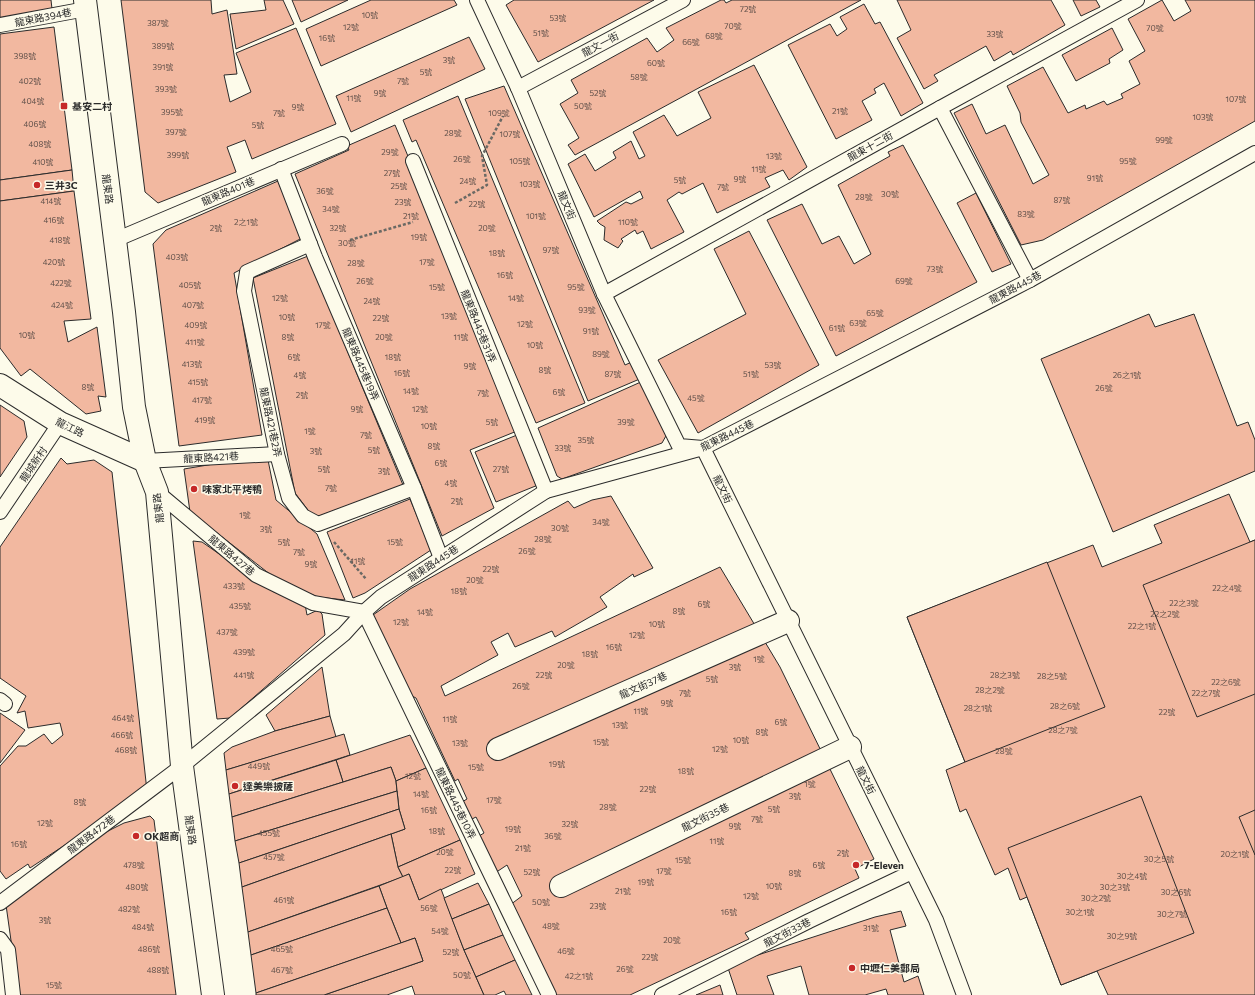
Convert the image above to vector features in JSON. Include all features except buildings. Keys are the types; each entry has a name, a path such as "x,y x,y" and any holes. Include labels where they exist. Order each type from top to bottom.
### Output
{"street":[{"name":"龍東路","path":"85,5 115,240 134,406 145,461 157,492 182,766 214,995"},
{"name":"龍江路","path":"0,385 60,423 145,461"},
{"name":"龍文街37巷","path":"498,749 788,621"},
{"name":"龍文街35巷","path":"561,886 850,747"}],"lane":[{"name":"龍文街","path":"477,0 518,88 604,294 679,446 703,448 936,920 964,995"},
{"name":"龍文一街","path":"518,88 683,0"},
{"name":"龍東十二街","path":"604,294 1137,0"},
{"name":"龍東路394巷","path":"0,25 85,5"},
{"path":"940,108 1030,280"},
{"name":"龍東路401巷","path":"115,240 342,144"},
{"name":"龍東路445巷","path":"182,766 344,634 380,596 546,491 703,448 1030,280 1254,156"},
{"name":"龍東路445巷31弄","path":"413,161 546,491"},
{"name":"龍東路445巷19弄","path":"281,169 310,244 414,488 441,558"},
{"name":"龍東路421巷2弄","path":"310,244 247,272 244,291 277,454 289,498 303,516 318,524"},
{"name":"龍城新村","path":"2,505 60,423"},
{"name":"龍東路421巷","path":"145,461 277,454"},
{"path":"318,524 414,488"},
{"name":"龍東路427巷","path":"157,492 256,575 313,603 364,612"},
{"name":"龍東路445巷10弄","path":"364,612 549,995"},
{"name":"龍東路472巷","path":"0,903 182,766"},
{"name":"龍文街33巷","path":"662,995 808,921 912,872"},
{"path":"0,939 8,950 13,995"}],"path":[{"path":"350,240 434,216 487,184 482,156 518,88"},
{"path":"318,524 380,596"}],"place":[{"name":"基安二村","path":"64,106"},
{"name":"三井3C","path":"37,185"},
{"name":"味家北平烤鴨","path":"194,489"},
{"name":"達美樂披薩","path":"235,786"},
{"name":"OK超商","path":"136,836"},
{"name":"7-Eleven","path":"856,865"},
{"name":"中壢仁美郵局","path":"852,968"}]}
